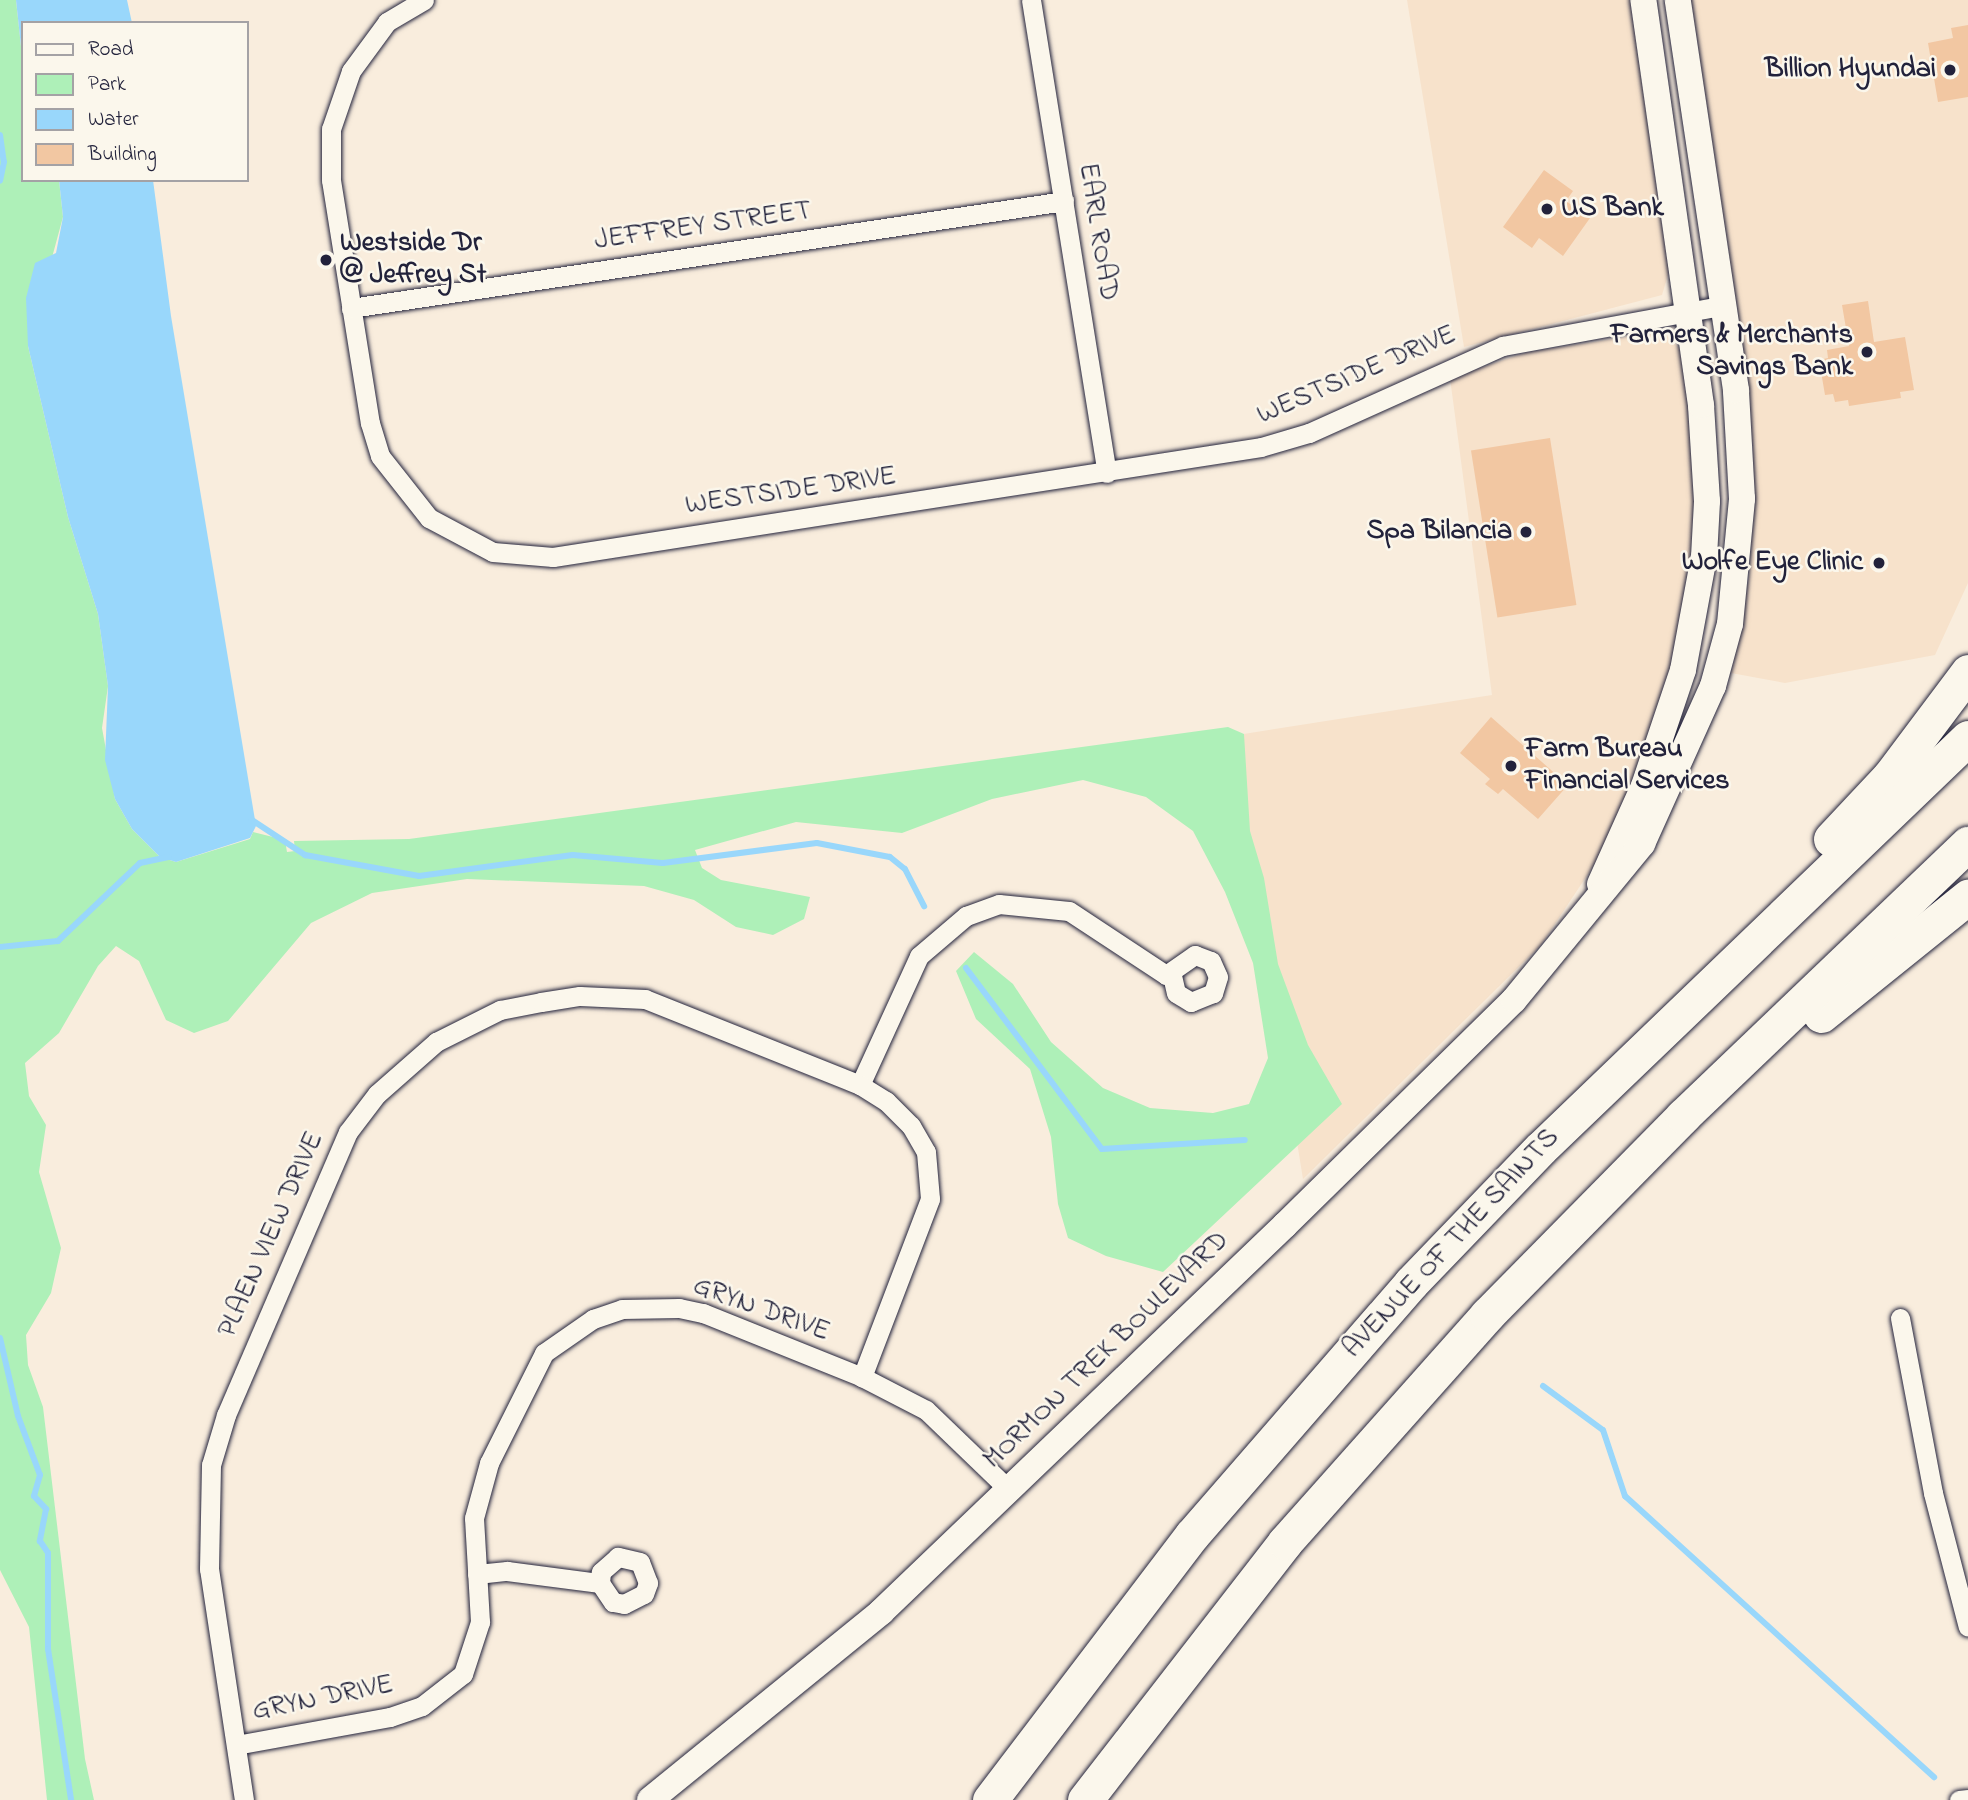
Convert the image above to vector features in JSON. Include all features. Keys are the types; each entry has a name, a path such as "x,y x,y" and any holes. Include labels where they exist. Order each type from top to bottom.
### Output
{"highway":[{"path":"1629,1063 1891,776 1968,672"},
{"name":"AVENUE OF THE SAINTS","path":"990,1800 1135,1606 1320,1384 1507,1182 1968,738"},
{"path":"1085,1800 1321,1500 1585,1212 1968,844"},
{"path":"1585,1212 1968,897"}],"main road":[{"name":"MORMON TREK BOULEVARD","path":"1584,921 1665,729 1697,605 1706,453 1643,0"},
{"name":"MORMON TREK BOULEVARD","path":"650,1800 824,1663 1008,1489 1505,1010 1584,921 1642,844 1668,796 1699,724 1730,624 1739,562 1741,437 1678,0"}],"street":[{"name":"WESTSIDE DRIVE","path":"424,0 387,22 368,46 345,85 331,129 331,180 370,422 391,474 429,519 493,552 553,557 1261,447 1341,419 1503,346 1721,306"},
{"name":"EARL ROAD","path":"1031,0 1107,473"},
{"name":"JEFFREY STREET","path":"351,308 1063,201"},
{"path":"860,1085 919,956 966,916 999,904 1069,911 1146,966 1172,976"},
{"name":"PLAEN VIEW DRIVE","path":"244,1800 206,1540 211,1465 226,1415 329,1169 377,1094 426,1050 469,1024 500,1010 580,996 645,999 860,1085 911,1125 930,1172 930,1199 918,1241 862,1377"},
{"name":"GRYN DRIVE","path":"236,1745 390,1717 444,1693 463,1674 473,1651 480,1622 474,1518 494,1451 544,1353 593,1319 622,1310 679,1308 862,1377 926,1410 1008,1489"},
{"path":"1900,1318 1933,1493 1968,1627"},
{"path":"477,1574 507,1571 600,1583"},
{"path":"1959,1800 1968,1799"}],"shaded area":[{"path":"1407,0 1633,0 1670,268 1662,295 1464,347"},
{"path":"1689,0 1968,0 1968,583 1935,655 1785,683 1731,673 1750,572 1753,447"},
{"path":"1654,333 1667,336 1684,353 1698,492 1684,626 1619,827 1541,945 1303,1179 1231,736 1492,695 1450,378 1528,352"}],"green space":[{"path":"0,0 16,0 21,46 21,182 59,182 63,217 28,346 68,517 98,614 108,686 102,728 115,799 132,829 160,857 176,862 250,839 253,832 285,840 287,852 295,851 294,841 409,839 1228,727 1244,734 1250,831 1264,878 1278,964 1308,1045 1342,1104 1163,1272 1106,1256 1068,1238 1058,1204 1051,1137 1030,1069 976,1019 956,971 974,952 1013,984 1051,1042 1103,1088 1150,1108 1213,1113 1249,1104 1268,1058 1253,963 1225,892 1193,831 1146,797 1083,780 992,799 902,833 796,822 695,850 702,868 721,880 810,897 804,919 773,935 736,927 694,900 644,886 467,879 372,893 311,923 228,1021 194,1033 166,1020 139,961 116,946 98,966 59,1033 25,1063 29,1096 46,1125 39,1172 61,1248 51,1293 26,1335 28,1365 43,1407 85,1759 94,1800 47,1800 29,1627 0,1570"}],"water":[{"path":"16,0 127,0 132,21 21,21 21,46"},
{"path":"59,182 153,182 171,316 256,826 250,838 176,862 160,857 132,829 115,799 105,760 108,686 98,614 68,517 28,346 26,298 35,263 56,253 63,217"}],"building":[{"name":"Billion Hyundai","path":"1968,25 1968,97 1938,102 1928,43 1953,38 1951,28"},
{"name":"US Bank","path":"1544,170 1573,191 1566,201 1590,218 1563,256 1539,238 1532,248 1503,227"},
{"name":"Farmers & Merchants Savings Bank","path":"1868,301 1874,342 1905,337 1914,390 1900,392 1901,398 1849,406 1848,400 1835,402 1833,394 1825,395 1819,360 1828,358 1827,350 1849,346 1842,305"},
{"name":"Spa Bilancia","path":"1550,438 1576,605 1497,617 1471,451"},
{"name":"Farm Bureau Financial Services","path":"1491,717 1568,785 1538,819 1503,789 1498,794 1485,784 1490,779 1460,753"}],"waterway":[{"path":"0,135 4,162 0,181"},
{"path":"252,820 305,855 419,876 573,855 663,863 817,843 890,857 905,869 924,906"},
{"path":"0,947 58,941 140,863 168,857"},
{"path":"966,968 1102,1149 1245,1140"},
{"path":"0,1338 18,1416 40,1475 34,1496 46,1509 40,1541 48,1553 48,1649 71,1800"},
{"path":"1543,1386 1603,1430 1625,1496 1934,1777"}],"place":[{"name":"Billion Hyundai","path":"1950,70"},
{"name":"US Bank","path":"1547,209"},
{"name":"Westside Dr @ Jeffrey St","path":"326,260"},
{"name":"Farmers & Merchants Savings Bank","path":"1867,352"},
{"name":"Spa Bilancia","path":"1526,532"},
{"name":"Wolfe Eye Clinic","path":"1879,563"},
{"name":"Farm Bureau Financial Services","path":"1511,766"}]}
